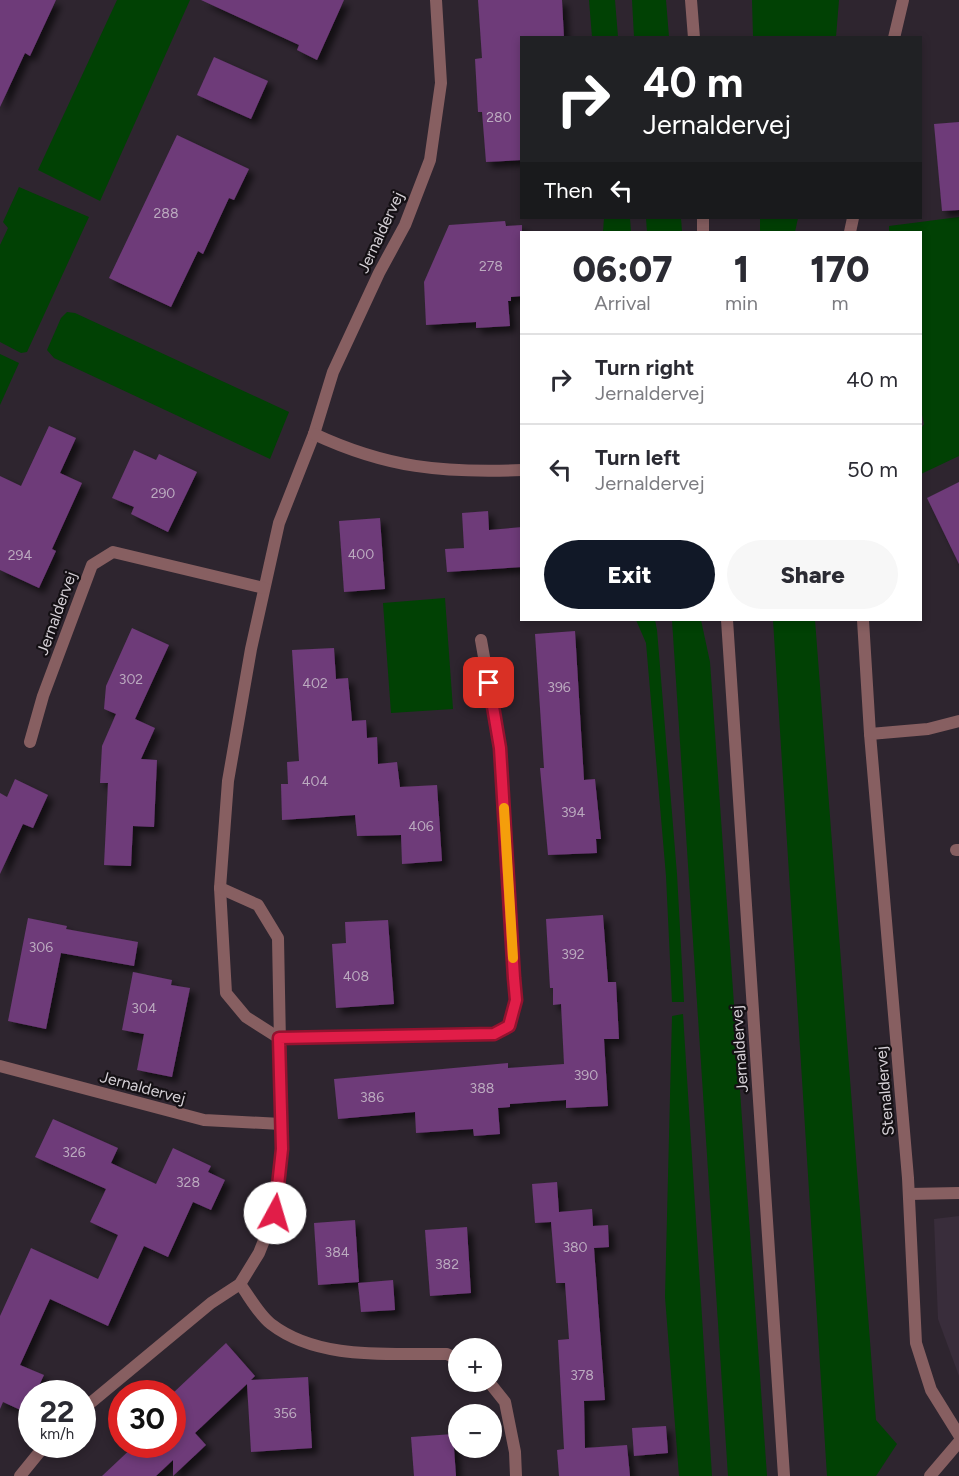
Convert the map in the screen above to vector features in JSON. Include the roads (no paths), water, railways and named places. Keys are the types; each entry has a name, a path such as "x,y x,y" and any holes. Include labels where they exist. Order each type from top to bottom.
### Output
{"street":[{"name":"Jernaldervej","path":"279,1038 246,1017 226,993 220,888 228,780 264,588 279,523 314,434 333,372 379,273 405,225 430,160 441,83 436,0"},
{"path":"691,0 694,36"},
{"path":"894,36 903,0"},
{"path":"314,434 348,450 386,462 427,469 520,470"},
{"name":"Jernaldervej","path":"30,742 43,696 92,565 113,552 264,588"},
{"name":"Jernaldervej","path":"727,621 784,1476"},
{"name":"Stenaldervej","path":"863,621 870,734 909,1194 916,1343 931,1390 959,1435"},
{"path":"279,1038 494,1034 509,1026 516,1000 500,748 481,640"},
{"path":"870,734 928,729 959,721"},
{"path":"96,1398 211,1303 240,1284 260,1253 275,1213 282,1149 279,938 258,905 220,888"},
{"name":"Jernaldervej","path":"0,1066 204,1120 281,1124"},
{"path":"909,1194 959,1193"},
{"path":"240,1284 269,1323 302,1343 349,1352 448,1354"},
{"path":"497,1392 505,1402 515,1452 516,1476"},
{"path":"930,1476 959,1442"},
{"path":"20,1476 35,1458"}]}
